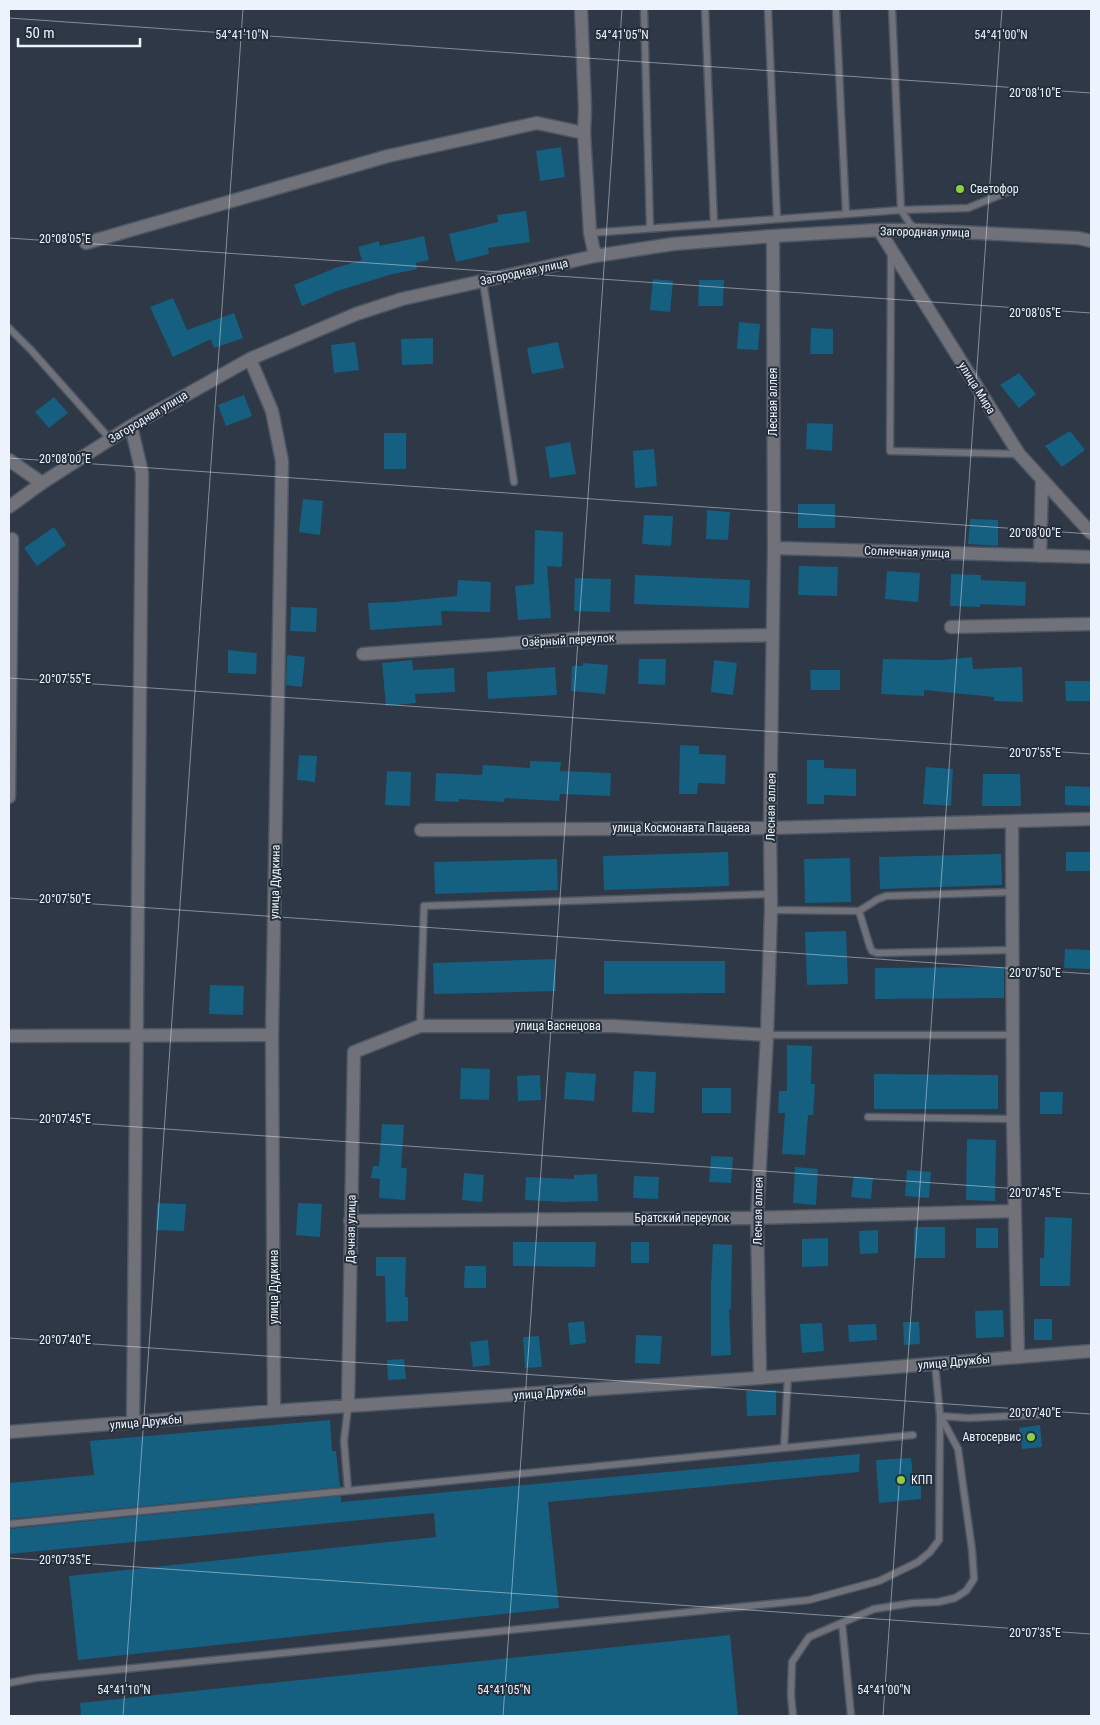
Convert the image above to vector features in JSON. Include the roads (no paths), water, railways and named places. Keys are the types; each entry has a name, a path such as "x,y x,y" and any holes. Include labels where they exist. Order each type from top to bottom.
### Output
{"street":[{"path":"581,9 585,109 584,133 590,233 595,256"},
{"path":"86,243 388,156 537,123 584,133"},
{"name":"Загородная улица","path":"9,507 42,483 131,426 250,359 356,314 402,299 595,256 673,244 880,230 919,230 1078,238 1091,242"},
{"name":"улица Мира","path":"880,230 1019,454 1091,533"},
{"name":"Лесная аллея","path":"760,1378 756,1218 771,910 770,828 774,548 773,236"},
{"name":"улица Дудкина","path":"250,359 272,411 282,461 272,1035 274,1411"},
{"path":"131,426 142,473 132,1423"},
{"path":"9,460 42,483"},
{"path":"1040,556 1042,479"},
{"path":"9,797 12,539"},
{"name":"Солнечная улица","path":"774,548 1091,557"},
{"path":"951,627 1091,624"},
{"name":"Озёрный переулок","path":"363,654 585,638 773,635"},
{"name":"улица Космонавта Пацаева","path":"421,830 770,828 1091,819"},
{"path":"1012,822 1014,1211 1018,1357"},
{"name":"улица Васнецова","path":"354,1052 420,1026 614,1026 766,1036"},
{"path":"9,1036 272,1035"},
{"name":"Дачная улица","path":"348,1407 354,1052"},
{"name":"Братский переулок","path":"350,1221 756,1218 1014,1211"},
{"name":"улица Дружбы","path":"9,1432 274,1411 760,1378 1091,1351"}],"lane":[{"path":"644,9 650,228"},
{"path":"705,9 714,224"},
{"path":"768,9 777,219"},
{"path":"836,9 846,214"},
{"path":"892,9 901,210 910,224 919,230"},
{"path":"590,233 901,210 968,208 1010,192"},
{"path":"891,250 890,451 1019,454"},
{"path":"483,281 514,482"},
{"path":"9,328 110,439"},
{"path":"771,910 859,911 886,896 1012,892"},
{"path":"420,1026 424,906 770,894"},
{"path":"859,911 870,947 872,951 877,953 1012,950"},
{"path":"766,1036 1013,1035"},
{"path":"868,1117 1013,1119"},
{"path":"9,1683 35,1678 809,1600 879,1580 918,1562 930,1552 939,1540 940,1416 935,1364"},
{"path":"784,1448 788,1375"},
{"path":"348,1407 344,1441 348,1490"},
{"path":"940,1416 968,1418 1038,1415"},
{"path":"793,1716 791,1695 792,1662 809,1637 874,1609 914,1603 938,1602 955,1598 966,1591 974,1579 970,1532 958,1449 940,1416"},
{"path":"9,1524 913,1435"},
{"path":"842,1623 851,1716"}],"place":[{"name":"Светофор","path":"960,189"},
{"name":"Автосервис","path":"1031,1437"},
{"name":"КПП","path":"901,1480"}]}
